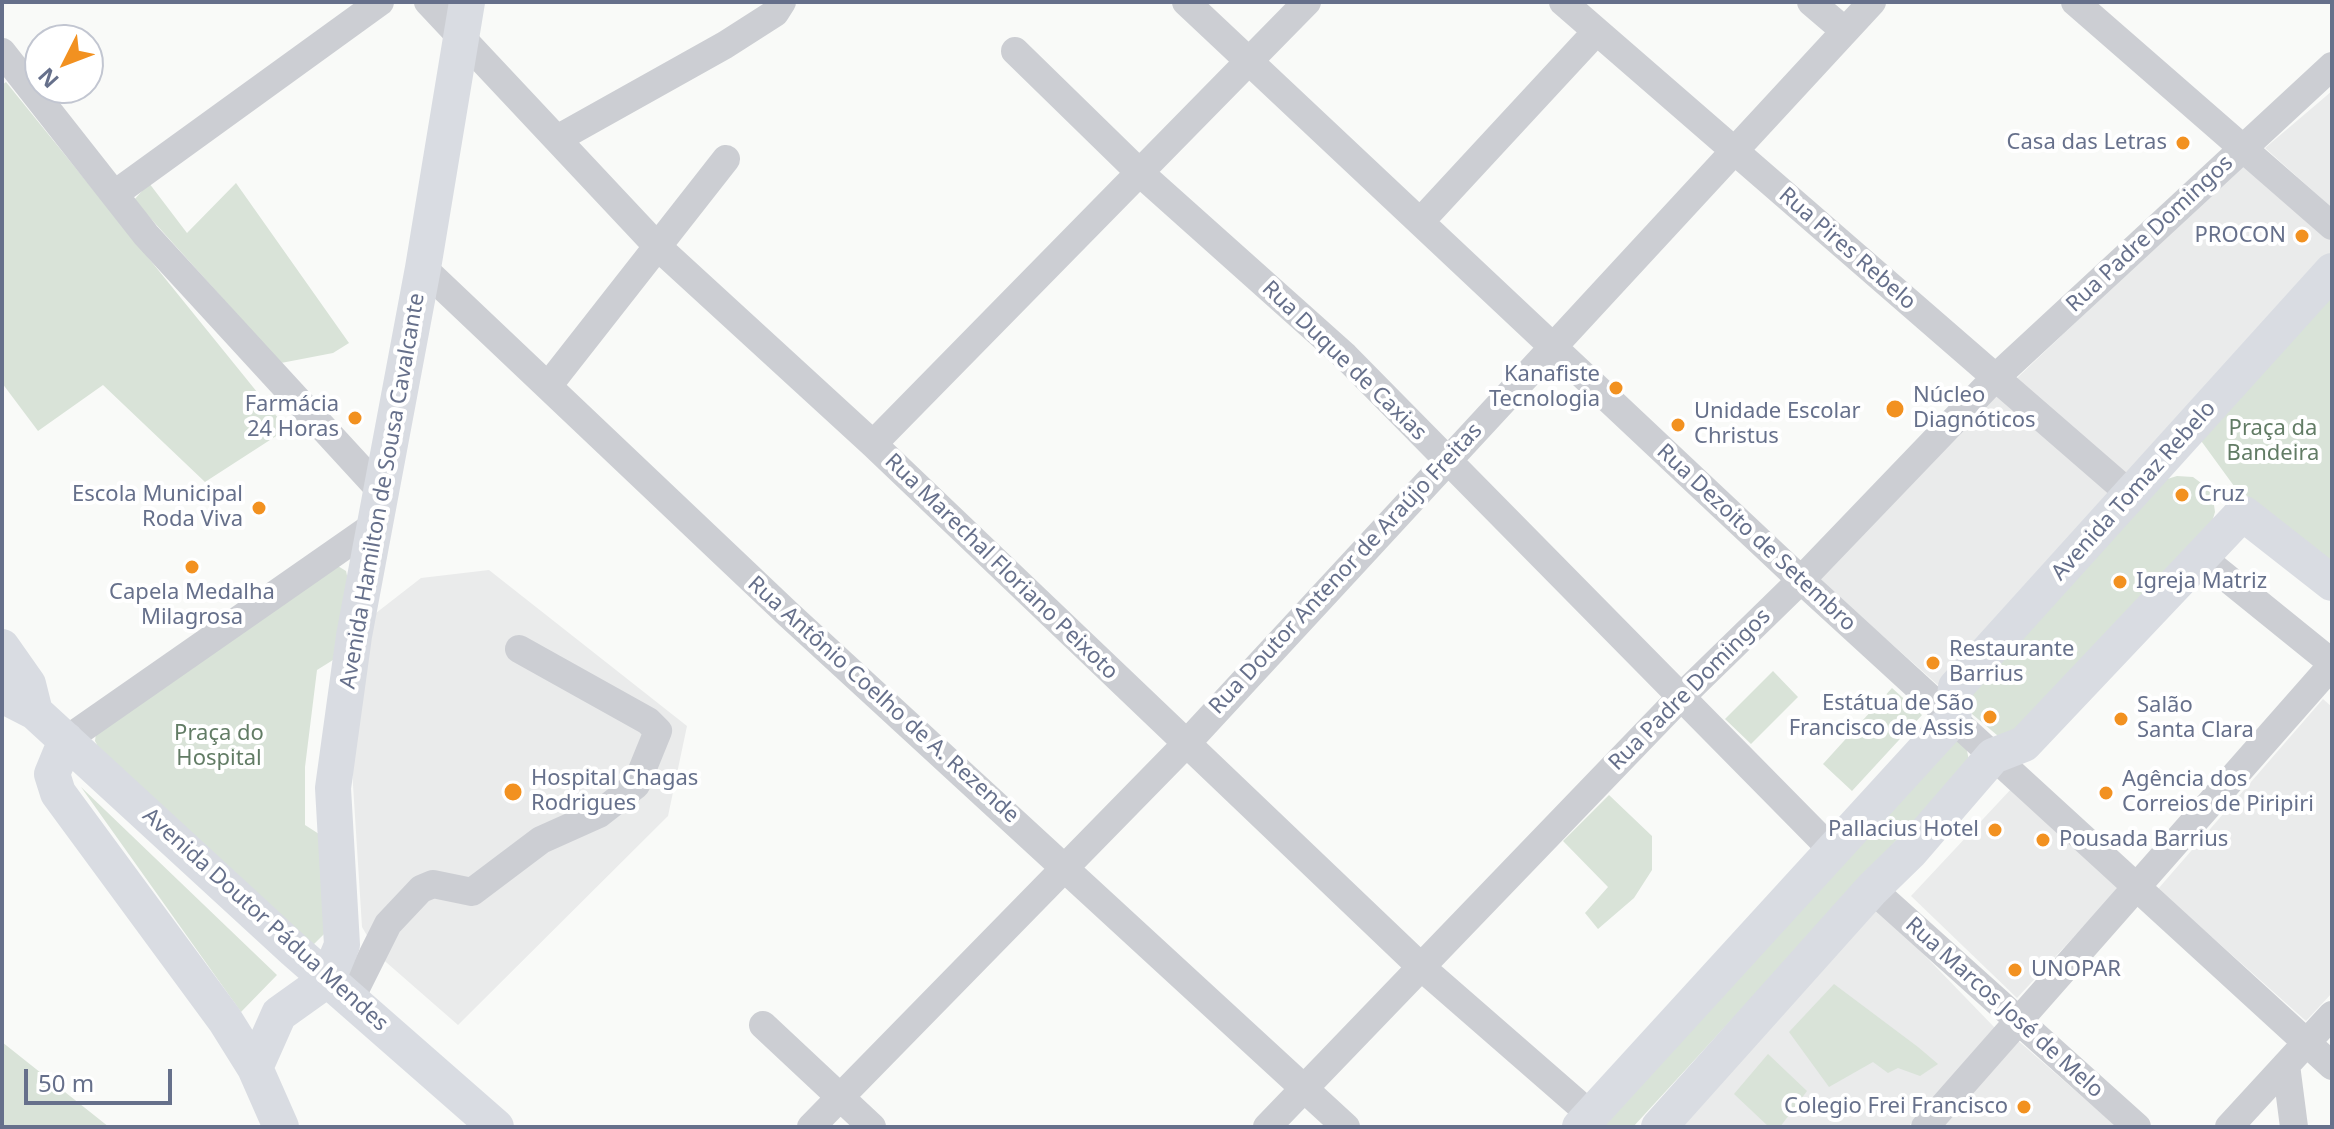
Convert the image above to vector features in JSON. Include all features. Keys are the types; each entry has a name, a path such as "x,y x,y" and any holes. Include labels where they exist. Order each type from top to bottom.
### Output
{"main road":[{"name":"Avenida Hamilton de Sousa Cavalcante","path":"340,988 342,945 333,788 354,636 423,268 465,19"},
{"name":"Avenida Tomaz Rebelo","path":"1953,719 1956,687 2332,271"},
{"path":"1659,1127 1872,889 1911,851 1993,756 2024,744 2244,514 2332,583"},
{"name":"Avenida Doutor Pádua Mendes","path":"2,647 18,698 496,1127"},
{"path":"1586,1121 1953,719"},
{"path":"66,740 52,774 58,793 225,1020 255,1068 281,1127"},
{"path":"225,1020 279,1014 340,988"},
{"path":"255,1068 279,1014"}],"street":[{"path":"116,193 380,2"},
{"name":"Rua Marechal Floriano Peixoto","path":"428,2 465,19 557,139 658,247 873,444 1586,1121"},
{"path":"557,139 725,45 775,13 782,2"},
{"name":"Rua Dezoito de Setembro","path":"1186,2 1551,348 2332,1066"},
{"path":"873,444 1307,2"},
{"name":"Rua Pires Rebelo","path":"1563,2 2131,495"},
{"path":"1811,2 1845,31"},
{"name":"Rua Doutor Antenor de Araújo Freitas","path":"811,1127 1186,744 1445,460 1872,2"},
{"path":"2075,2 2332,226"},
{"path":"1420,222 1596,32"},
{"name":"Rua Duque de Caxias","path":"1015,51 1139,172 1345,356 1833,851"},
{"path":"2,52 146,235 379,508 66,740"},
{"name":"Rua Padre Domingos","path":"1267,1127 1681,697 1801,580 1994,379 2332,66"},
{"path":"548,386 726,159"},
{"name":"Rua Antônio Coelho de A. Rezende","path":"423,268 788,614 1346,1127"},
{"path":"1925,1127 2020,1022 2135,886 2329,676 2201,557"},
{"path":"340,988 388,924 421,889 433,884 472,892 541,840 599,814 636,785 658,731 648,721 519,649"},
{"name":"Rua Marcos José de Melo","path":"1872,889 2137,1127"},
{"path":"2229,1127 2332,1015"},
{"path":"763,1025 872,1127"},
{"path":"2286,1065 2294,1127"}],"shaded area":[{"path":"2332,91 2332,208 2265,148"},
{"path":"2244,162 2332,242 2332,251 2128,480 2016,379"},
{"path":"1994,391 2111,493 1938,685 1816,577"},
{"name":"Hospital Chagas Rodrigues","path":"489,570 687,726 668,816 458,1025 379,956 362,927 352,769 367,620 421,578"},
{"path":"2323,699 2332,707 2332,993 2306,1021 2158,889"},
{"path":"2012,788 2122,885 2017,998 1911,896"},
{"path":"1877,906 1995,1028 1908,1127 1670,1127"},
{"path":"2015,1038 2117,1127 1937,1127"}],"green space":[{"path":"6,82 287,429 205,482 103,385 38,431 2,383 2,85"},
{"path":"149,183 187,233 236,183 349,343 333,353 281,363 134,200"},
{"name":"Praça da Bandeira","path":"2332,291 2332,561 2234,486 2199,438"},
{"path":"2177,476 2193,477 2212,491 2215,512 2212,522 2004,741 1972,714 1972,695 2164,480"},
{"name":"Praça do Hospital","path":"333,563 346,571 348,580 333,660 317,670 305,767 305,825 319,834 325,933 313,945 102,754 95,741 96,733"},
{"path":"1773,671 1798,697 1751,744 1725,719"},
{"path":"1892,688 1922,715 1852,791 1823,764"},
{"path":"1947,740 1965,740 1969,761 1633,1127 1591,1127"},
{"path":"81,787 277,975 241,1012"},
{"path":"1609,795 1652,836 1652,870 1634,898 1598,929 1585,913 1608,887 1563,841"},
{"path":"1834,984 1938,1064 1920,1076 1898,1068 1888,1073 1873,1062 1829,1087 1789,1032"},
{"path":"2,1042 109,1127 2,1127"},
{"path":"1768,1054 1807,1091 1780,1127 1769,1127 1734,1094"}],"place":[{"name":"Casa das Letras","path":"2183,143"},
{"name":"PROCON","path":"2302,236"},
{"name":"Kanafiste Tecnologia","path":"1616,388"},
{"name":"Núcleo Diagnóticos","path":"1895,409"},
{"name":"Farmácia 24 Horas","path":"355,418"},
{"name":"Unidade Escolar Christus","path":"1678,425"},
{"name":"Cruz","path":"2182,495"},
{"name":"Escola Municipal Roda Viva","path":"259,508"},
{"name":"Capela Medalha Milagrosa","path":"192,567"},
{"name":"Igreja Matriz","path":"2120,582"},
{"name":"Restaurante Barrius","path":"1933,663"},
{"name":"Estátua de São Francisco de Assis","path":"1990,717"},
{"name":"Salão Santa Clara","path":"2121,719"},
{"name":"Hospital Chagas Rodrigues","path":"513,792"},
{"name":"Agência dos Correios de Piripiri","path":"2106,793"},
{"name":"Pallacius Hotel","path":"1995,830"},
{"name":"Pousada Barrius","path":"2043,840"},
{"name":"UNOPAR","path":"2015,970"},
{"name":"Colegio Frei Francisco","path":"2024,1107"}]}
